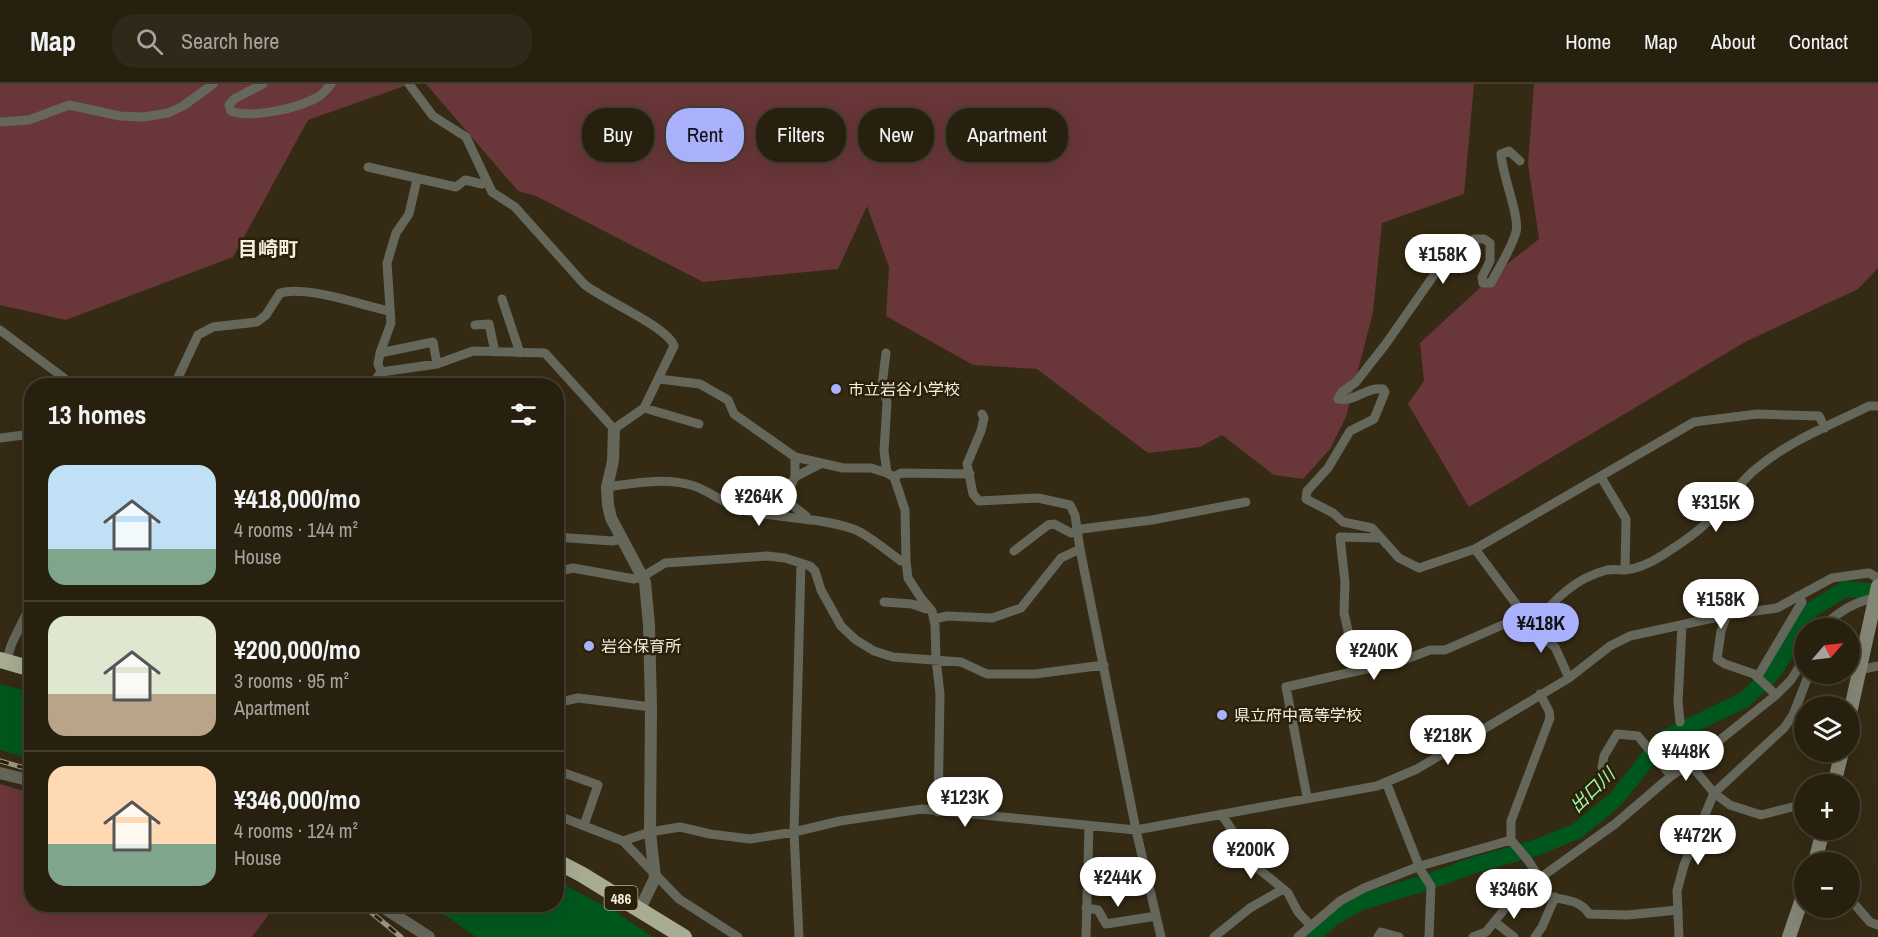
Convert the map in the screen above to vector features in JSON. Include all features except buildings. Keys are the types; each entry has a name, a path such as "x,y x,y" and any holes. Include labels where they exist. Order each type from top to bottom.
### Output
{"highway":[{"path":"3,660 24,667"},
{"name":"486","path":"564,866 684,937"}],"main road":[{"path":"1860,647 1877,593"},
{"path":"1789,937 1795,918"}],"street":[{"path":"0,122 29,120 69,105 120,116 144,117 168,114 213,84"},
{"path":"263,84 234,99 229,105 231,111 237,114 262,113 301,105 320,96 331,84"},
{"path":"409,84 433,117 466,137 492,192 515,207 584,284 595,294 658,328 672,341 672,351 644,408 614,429"},
{"path":"1520,161 1509,151 1501,154 1515,214 1516,231 1491,283 1483,282 1482,277 1490,261 1490,243 1484,239 1474,239 1446,258 1378,355 1356,382 1342,392 1338,399 1344,401 1376,388 1383,389 1385,393 1374,419 1350,431 1328,468 1307,491 1306,499 1334,513 1343,522 1372,528 1399,558 1419,568 1475,549 1694,422 1757,414 1819,416 1825,428"},
{"path":"368,168 456,187 465,180 482,184 486,180"},
{"path":"381,372 378,364 380,353 391,323 387,263 396,233 409,214 417,179"},
{"path":"178,378 198,335 213,327 257,322 266,315 280,293 290,290 309,292 389,311"},
{"path":"502,299 520,353"},
{"path":"475,326 489,324 495,352"},
{"path":"0,330 64,378"},
{"path":"380,353 433,342 437,364"},
{"path":"377,378 381,372 437,364 473,351 545,353 614,429 613,461 607,487 611,518 645,582 649,625 650,832 655,878 640,909"},
{"path":"886,353 882,385 887,402 885,451 890,475 905,510 908,578 932,611 933,619 940,694 938,812"},
{"path":"659,379 700,384 718,394 728,400 734,414 795,457 843,468 871,468 890,475 969,474"},
{"path":"1535,624 1551,604 1582,579 1609,569 1625,570 1641,566 1686,540 1707,523 1754,470 1776,452 1869,406 1878,406"},
{"path":"644,408 699,424"},
{"path":"982,414 984,418 981,431 967,464 973,494 979,501 1038,498 1070,505 1075,515 1136,830 1161,937"},
{"path":"0,438 24,435"},
{"path":"795,457 795,477 784,499 808,520"},
{"path":"795,477 822,463"},
{"path":"1601,477 1626,519 1625,570"},
{"path":"607,487 644,482 675,482 695,486 724,503 745,510 857,531 901,561 906,561"},
{"path":"1014,551 1048,525 1054,524 1071,533 1081,529 1152,520 1246,502"},
{"path":"1343,522 1340,537 1345,582 1344,613 1356,671"},
{"path":"1340,537 1379,538"},
{"path":"564,538 612,541 622,538"},
{"path":"933,619 947,616 992,618 1021,608 1061,558 1080,549"},
{"path":"1475,549 1522,612 1535,624 1537,633 1555,647 1569,678"},
{"path":"564,570 573,568 634,579 666,563 766,556 785,558 810,566 815,571 828,605 841,626 856,640 874,651 893,657 961,662 987,674 1035,674 1104,665"},
{"path":"800,937 794,832 801,563"},
{"path":"623,841 650,832 680,827 710,834 750,839 840,821 922,809 1136,830 1386,783 1417,769 1569,678 1610,646 1630,636 1727,615 1777,608 1832,578 1869,573 1878,578"},
{"path":"1833,618 1877,593"},
{"path":"1758,676 1803,602 1798,596"},
{"path":"884,602 912,604 926,609 928,607"},
{"path":"1306,797 1286,687 1401,661 1430,650 1445,650 1516,619 1522,612"},
{"path":"1727,615 1721,631 1717,659 1758,676 1773,692"},
{"path":"3,660 24,618"},
{"path":"1680,722 1678,702 1682,625"},
{"path":"1860,670 1878,666"},
{"path":"1473,937 1486,932 1515,896 1539,876 1615,824 1671,776 1690,764 1794,675"},
{"path":"1679,937 1677,891 1684,865 1714,793 1784,728 1793,715 1805,684"},
{"path":"1539,876 1511,840 1511,821 1550,718 1540,694"},
{"path":"564,702 578,698 651,707"},
{"path":"1608,776 1602,767 1604,756 1617,734 1638,736 1671,776"},
{"path":"1690,764 1714,793 1730,805 1761,815 1794,807"},
{"path":"0,773 24,779"},
{"path":"564,773 598,785 584,825"},
{"path":"1386,783 1420,868 1431,886 1429,937"},
{"path":"1221,814 1259,869 1288,893 1298,912 1310,925"},
{"path":"564,818 623,841 679,899 738,937"},
{"path":"1086,937 1089,826"},
{"path":"1298,937 1340,901 1364,888 1511,840"},
{"path":"1530,884 1541,894 1566,899 1586,909 1589,914 1627,915 1678,910"},
{"path":"1214,937 1250,908 1283,889"},
{"path":"1535,937 1555,897"},
{"path":"1086,908 1098,909 1106,924 1156,916"},
{"path":"1860,910 1870,922 1878,925"},
{"path":"390,912 429,937"},
{"path":"1495,922 1514,937"},
{"path":"1378,937 1381,933 1399,937"}],"shaded area":[{"path":"0,84 410,84 308,120 233,257 66,320 0,305"},
{"path":"426,84 1474,84 1464,194 1382,223 1373,312 1346,417 1330,449 1303,479 1274,475 1222,435 1200,447 1148,453 1037,369 973,365 886,316 889,267 867,206 838,269 703,282 536,196 518,191"},
{"path":"1534,84 1878,84 1878,268 1858,289 1745,342 1469,507 1408,404 1424,381 1420,343 1498,271 1539,239 1528,164"},
{"path":"0,684 24,690 24,757 0,750"},
{"path":"0,784 24,791 24,912 271,912 252,937 0,937"},
{"path":"564,885 616,912 653,937 476,937 440,912 564,912"}],"waterway":[{"name":"出口川","path":"1311,937 1334,917 1361,902 1535,848 1577,831 1616,799 1663,739 1744,700 1774,672 1811,610 1845,589 1878,592"}],"railway":[{"path":"0,761 24,768"},
{"path":"371,912 401,937"}],"place":[{"name":"市立岩谷小学校","path":"836,389"},
{"name":"岩谷保育所","path":"589,646"},
{"name":"県立府中高等学校","path":"1222,715"}],"district":[{"name":"目崎町","path":"268,248"}]}
